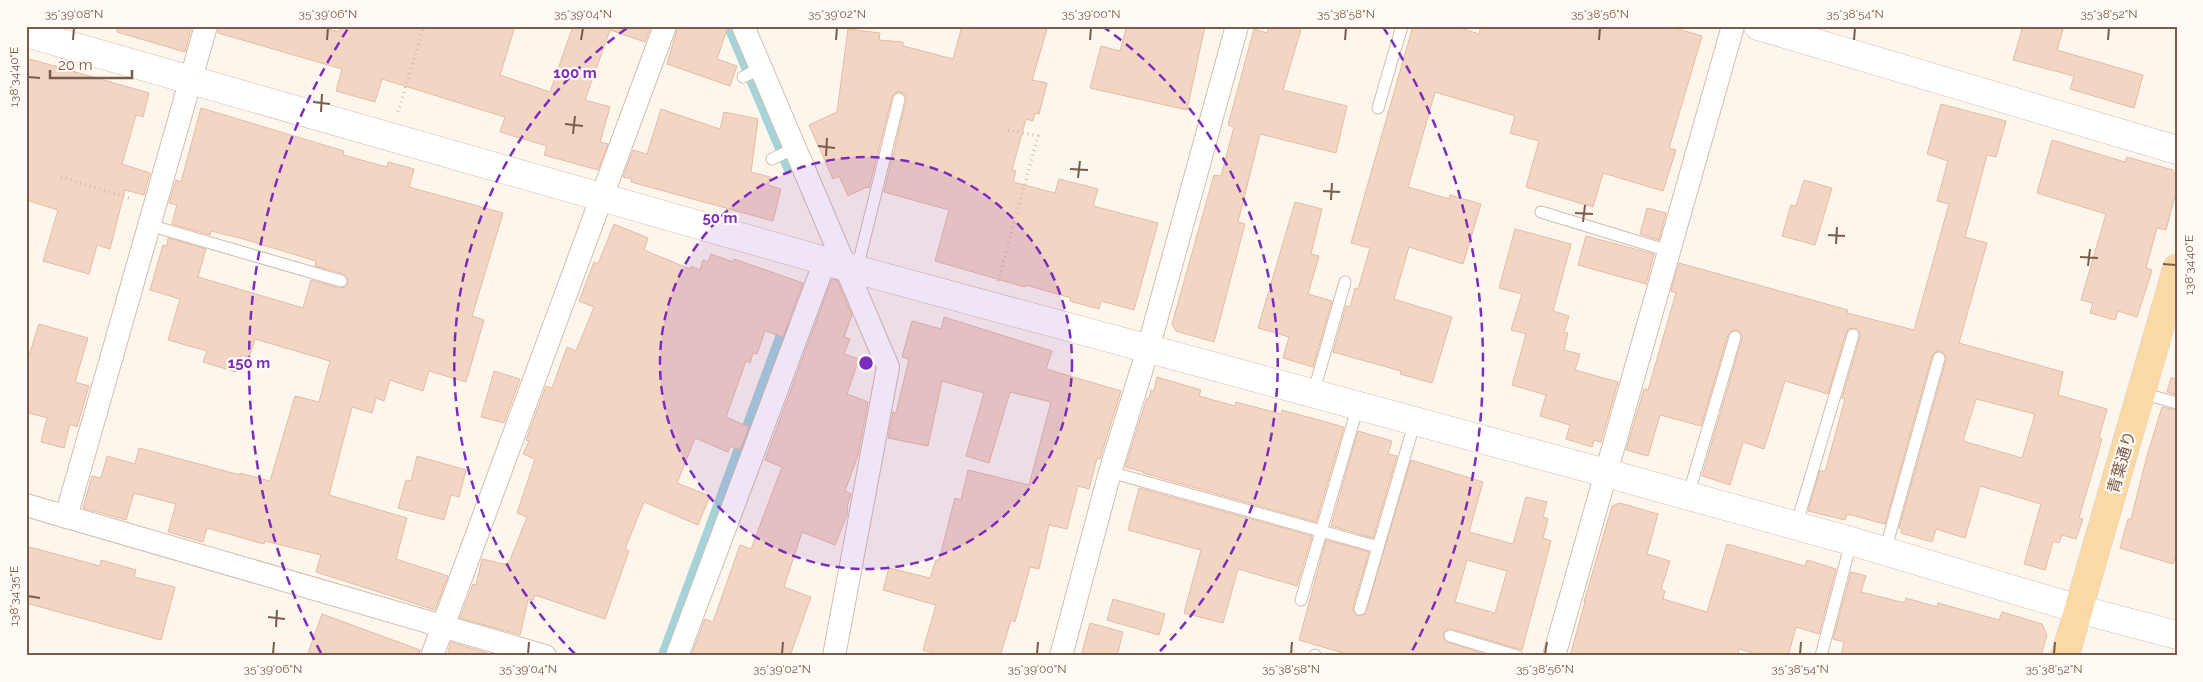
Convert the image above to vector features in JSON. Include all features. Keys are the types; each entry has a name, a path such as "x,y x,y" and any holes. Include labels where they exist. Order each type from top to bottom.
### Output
{"main road":[{"name":"青葉通り","path":"2065,656 2177,268"}],"street":[{"path":"66,517 206,26"},
{"path":"432,656 665,26"},
{"path":"742,26 753,72 792,150 888,367 834,656"},
{"path":"1061,656 1110,472 1148,349 1237,26"},
{"path":"1554,656 1733,26"},
{"path":"1758,26 2177,150"},
{"path":"26,33 843,266 1606,473 1851,541 2078,609 2177,635"},
{"path":"677,656 843,266"},
{"path":"26,506 545,656"}],"lane":[{"path":"1378,108 1402,26"},
{"path":"843,266 899,99"},
{"path":"772,159 792,150"},
{"path":"1542,212 1669,251"},
{"path":"152,215 342,281"},
{"path":"1313,394 1345,282"},
{"path":"1796,526 1853,335"},
{"path":"1688,496 1735,337"},
{"path":"1885,552 1939,358"},
{"path":"2141,392 2177,403"},
{"path":"1302,600 1358,406"},
{"path":"1360,609 1415,421"},
{"path":"1110,472 1378,547"},
{"path":"1820,656 1851,541"},
{"path":"1450,636 1517,656"}],"path":[{"path":"390,136 424,26"},
{"path":"991,306 1038,136 1007,130"},
{"path":"61,177 152,215"}],"building":[{"path":"118,26 192,26 185,52 117,32"},
{"path":"219,26 317,26 339,32 340,26 515,26 500,75 550,92 573,26 651,26 645,42 610,30 585,100 610,107 600,142 608,144 598,170 544,155 547,146 500,132 505,117 382,79 375,102 336,91 342,69 218,33"},
{"path":"678,26 728,26 717,59 737,66 730,86 667,64"},
{"path":"962,26 1048,26 1032,80 1047,83 1039,114 1035,113 1033,121 1026,119 1012,170 1016,171 1013,182 1055,193 1059,179 1098,189 1093,206 1158,223 1134,310 1101,301 1099,309 1070,301 1071,298 935,261 949,210 884,192 906,101 906,96 901,92 896,92 892,97 869,188 867,187 848,196 839,176 833,179 809,125 837,112 848,29 880,33 879,40 903,42 903,46 953,59"},
{"path":"1127,26 1205,26 1187,110 1090,88 1101,46 1120,51"},
{"path":"1269,26 1302,26 1283,90 1347,106 1336,153 1260,134 1238,222 1245,224 1214,342 1176,331 1172,324 1214,175 1221,176 1234,127 1228,125 1254,29 1267,33"},
{"path":"1413,26 1453,26 1479,34 1481,26 1668,26 1702,36 1669,148 1676,150 1663,191 1603,173 1593,207 1526,187 1539,141 1510,133 1515,116 1435,92 1408,187 1449,199 1450,195 1481,204 1463,264 1409,247 1394,299 1452,317 1432,383 1400,374 1401,371 1333,352 1346,306 1350,307 1355,288 1358,289 1370,248 1351,243"},
{"path":"2023,26 2064,26 2057,50 2143,75 2134,108 2070,89 2074,76 2013,60"},
{"path":"26,58 149,93 143,117 136,115 122,164 150,173 144,195 125,190 110,249 97,245 89,274 43,261 58,210 26,200"},
{"path":"1941,104 2006,121 1996,157 1987,155 1965,237 1987,243 1959,343 2063,372 2058,395 2107,409 2099,438 2102,439 2079,518 2083,519 2076,539 2062,535 2059,543 2053,541 2045,570 2024,564 2041,504 1980,486 1965,538 1936,529 1932,542 1901,533 1902,529 1899,528 1946,360 1946,356 1941,351 1937,351 1932,356 1885,524 1847,514 1845,520 1808,511 1820,470 1825,472 1845,399 1842,398 1860,337 1859,330 1855,328 1848,329 1846,333 1828,394 1785,381 1764,449 1743,442 1730,485 1702,476 1742,339 1742,335 1738,330 1733,330 1728,335 1701,426 1660,415 1648,456 1626,450 1644,389 1648,390 1676,293 1671,291 1679,263 1848,310 1847,313 1914,330 1949,204 1937,201 1948,161 1927,154","holes":["1976,399 2035,414 2022,458 1963,441"]},
{"path":"201,108 344,151 343,155 387,167 388,162 414,169 409,187 503,213 472,316 484,320 466,382 429,371 423,391 390,380 384,401 376,398 372,413 352,407 329,495 407,518 396,559 448,576 435,610 316,572 321,555 265,541 264,544 207,528 203,542 168,532 176,504 134,493 126,520 83,508 92,476 101,478 107,456 135,464 139,448 240,475 240,473 270,481 295,396 319,402 330,361 255,339 249,358 241,355 236,372 203,362 207,351 168,340 180,299 150,290 163,245 167,246 168,238 206,249 198,277 303,308 311,280 339,288 346,287 348,283 348,279 344,274 315,266 316,261 240,238 211,231 210,235 172,224 177,205 169,203 176,180 181,182"},
{"path":"661,109 720,129 724,112 758,119 751,172 770,177 768,185 781,189 773,221 631,182 632,179 623,177 633,150 647,154"},
{"path":"2052,140 2125,162 2127,157 2173,170 2177,178 2177,188 2166,230 2157,228 2146,268 2152,270 2137,317 2118,311 2115,320 2090,313 2093,303 2081,300 2106,214 2037,193"},
{"path":"1804,180 1832,188 1815,245 1782,236 1791,205 1796,206"},
{"path":"1295,202 1322,209 1311,254 1319,256 1308,294 1332,301 1313,367 1283,358 1289,337 1258,328"},
{"path":"1647,208 1666,213 1659,240 1640,234"},
{"path":"614,224 648,238 644,250 690,269 691,266 700,270 703,260 708,262 711,254 733,262 734,259 803,283 783,337 765,331 757,354 753,353 750,363 746,361 726,417 749,427 740,450 730,446 728,452 695,438 677,483 710,496 698,525 644,502 625,549 629,551 605,619 535,595 533,600 528,600 520,635 460,618 473,584 476,585 482,559 508,565 527,517 517,513 535,459 523,454 529,441 526,440 546,386 552,388 567,347 576,351 594,307 579,301 594,262 598,264"},
{"path":"1515,229 1571,244 1553,311 1569,316 1564,332 1568,333 1564,350 1580,354 1575,370 1618,382 1601,442 1594,440 1592,447 1566,439 1570,425 1540,416 1546,395 1512,385 1526,334 1511,330 1522,294 1499,288"},
{"path":"1586,236 1654,254 1646,284 1578,265"},
{"path":"832,279 837,280 852,315 844,337 850,339 844,354 859,359 847,394 868,402 858,455 845,491 851,494 847,515 835,545 802,532 784,587 811,597 790,656 691,656 705,619 713,622 740,545 751,549 782,467 765,460"},
{"path":"944,317 1052,351 1046,369 1121,391 1100,459 1097,458 1089,489 1078,486 1067,529 1049,525 1039,569 1030,567 1015,622 1011,620 1000,656 942,656 923,650 936,605 883,590 889,568 930,578 936,560 939,560 955,498 961,500 968,470 1029,485 1051,402 1010,392 989,463 966,456 984,393 942,381 928,446 888,438 893,412 896,413 909,359 902,357 912,321 941,329"},
{"path":"39,324 88,338 75,382 89,386 77,427 70,424 64,448 41,442 47,418 26,412 26,365"},
{"path":"494,371 520,379 504,423 481,417"},
{"path":"1157,377 1201,390 1199,396 1235,406 1236,402 1281,414 1282,410 1344,427 1316,522 1125,467 1147,398 1149,399 1151,390 1154,391"},
{"path":"2171,378 2177,379 2177,395 2167,392"},
{"path":"2162,407 2177,410 2177,552 2173,564 2120,548 2128,519 2131,519"},
{"path":"1358,431 1392,441 1388,454 1397,456 1373,538 1331,526"},
{"path":"417,456 466,470 459,497 451,495 444,520 398,508 406,480 411,481"},
{"path":"1411,460 1483,482 1469,532 1513,544 1526,497 1547,502 1543,517 1548,519 1543,538 1551,541 1522,650 1452,629 1448,629 1443,633 1445,641 1490,656 1353,656 1299,640 1326,540 1369,552 1353,607 1353,611 1357,616 1365,614","holes":["1467,560 1507,571 1495,613 1455,602"]},
{"path":"1139,488 1312,536 1297,586 1238,569 1223,623 1184,613 1201,550 1128,530"},
{"path":"1620,503 1658,514 1647,554 1670,561 1661,589 1665,591 1663,599 1707,612 1727,544 1805,566 1807,560 1836,569 1819,634 1796,627 1788,656 1764,656 1739,649 1737,656 1570,656 1612,506"},
{"path":"26,546 100,566 101,560 136,570 134,577 175,587 161,640 26,603"},
{"path":"1851,572 1866,576 1861,592 1905,603 1906,598 1937,607 1938,603 1999,620 2002,612 2042,624 2047,635 2041,656 1841,656 1844,642 1833,639"},
{"path":"1113,599 1165,614 1159,635 1107,620"},
{"path":"322,614 420,650 419,656 307,656"},
{"path":"1090,623 1123,632 1117,656 1081,656"},
{"path":"451,642 497,656 447,656"}],"waterway":[{"path":"728,26 788,169"},
{"path":"662,656 784,325"}]}
